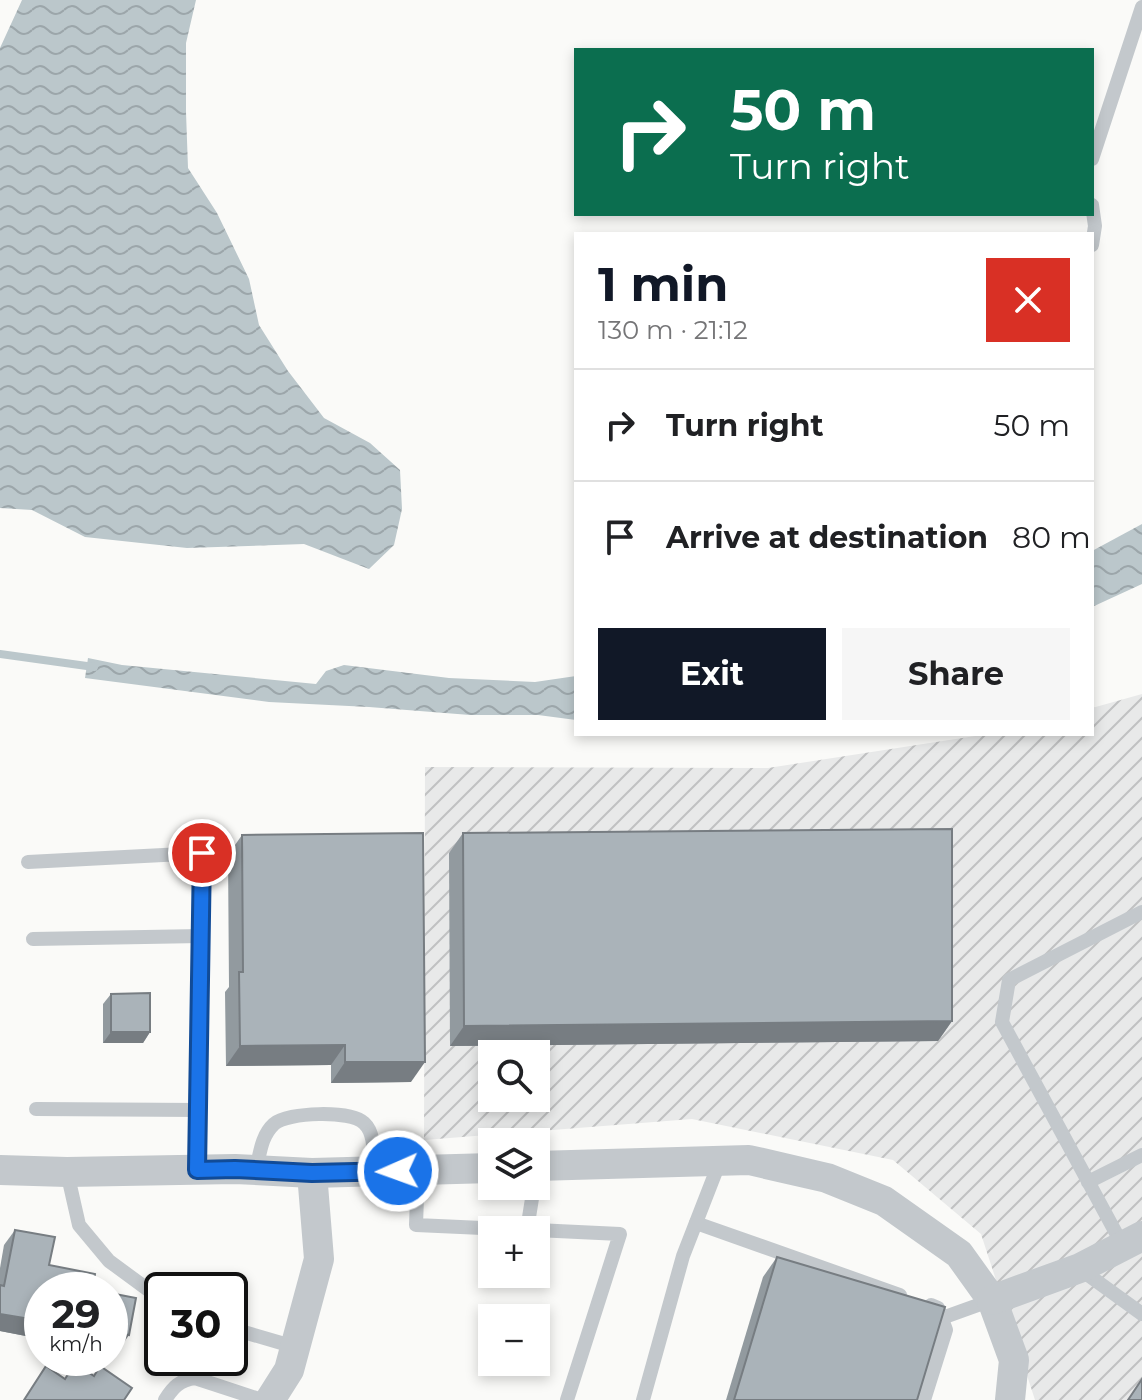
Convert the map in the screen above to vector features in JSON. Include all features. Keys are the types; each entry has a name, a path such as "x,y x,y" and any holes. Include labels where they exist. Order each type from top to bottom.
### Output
{"street":[{"path":"550,1167 749,1160 827,1178 884,1201 959,1254 992,1300 1014,1360 1010,1400"},
{"path":"0,1170 256,1170 312,1173 478,1168"},
{"path":"270,1400 289,1370 319,1259 312,1173"},
{"path":"992,1300 1080,1268 1132,1241"}],"lane":[{"path":"1094,153 1142,7"},
{"path":"28,862 202,853 197,1170"},
{"path":"1132,1241 1088,1182 1002,1022 1009,980 1142,912"},
{"path":"33,939 201,936"},
{"path":"36,1109 198,1110"},
{"path":"256,1170 263,1140 275,1123 293,1116 341,1115 354,1117 366,1124 373,1137 374,1171"},
{"path":"1088,1182 1142,1155"},
{"path":"643,1400 683,1256 720,1161"},
{"path":"418,1170 416,1225 478,1228"},
{"path":"67,1172 79,1225 109,1261 144,1287"},
{"path":"696,1223 938,1308 946,1330 924,1400"},
{"path":"550,1231 620,1234 567,1400"},
{"path":"1080,1268 1142,1314"},
{"path":"942,1318 992,1300"},
{"path":"248,1333 295,1347"},
{"path":"165,1400 173,1387 185,1379 195,1378 262,1400"}],"shaded area":[{"path":"1142,694 1142,1400 1035,1400 981,1234 893,1160 692,1119 550,1130 478,1128 478,1136 424,1140 425,767 768,768 975,736 1094,736 1094,707"}],"water":[{"path":"22,0 196,0 186,43 188,168 217,213 249,279 259,325 288,371 324,418 370,443 400,470 402,509 394,545 369,569 304,544 187,548 85,537 32,510 0,508 0,48"},
{"path":"1142,524 1142,584 1094,606 1094,550"},
{"path":"88,658 122,665 316,684 326,671 344,665 449,678 535,682 574,676 574,720 538,715 470,715 269,702 85,678"}],"building":[{"path":"952,829 952,1021 464,1026 463,833"},
{"path":"423,833 425,1062 345,1062 345,1045 240,1046 242,835"},
{"path":"150,993 150,1032 111,1032 111,994"},
{"path":"15,1230 55,1237 49,1265 85,1272 24,1272 24,1318 0,1314 0,1285 4,1286"},
{"path":"777,1257 945,1307 917,1400 734,1400"},
{"path":"128,1296 136,1298 128,1335"},
{"path":"40,1376 61,1376 65,1379 67,1376 115,1376 132,1388 124,1400 24,1400"},
{"path":"1142,1379 1142,1400 1128,1400"}],"waterway":[{"path":"0,654 94,667"}],"route":[{"path":"202,853 197,1170 312,1173 398,1171"}]}
